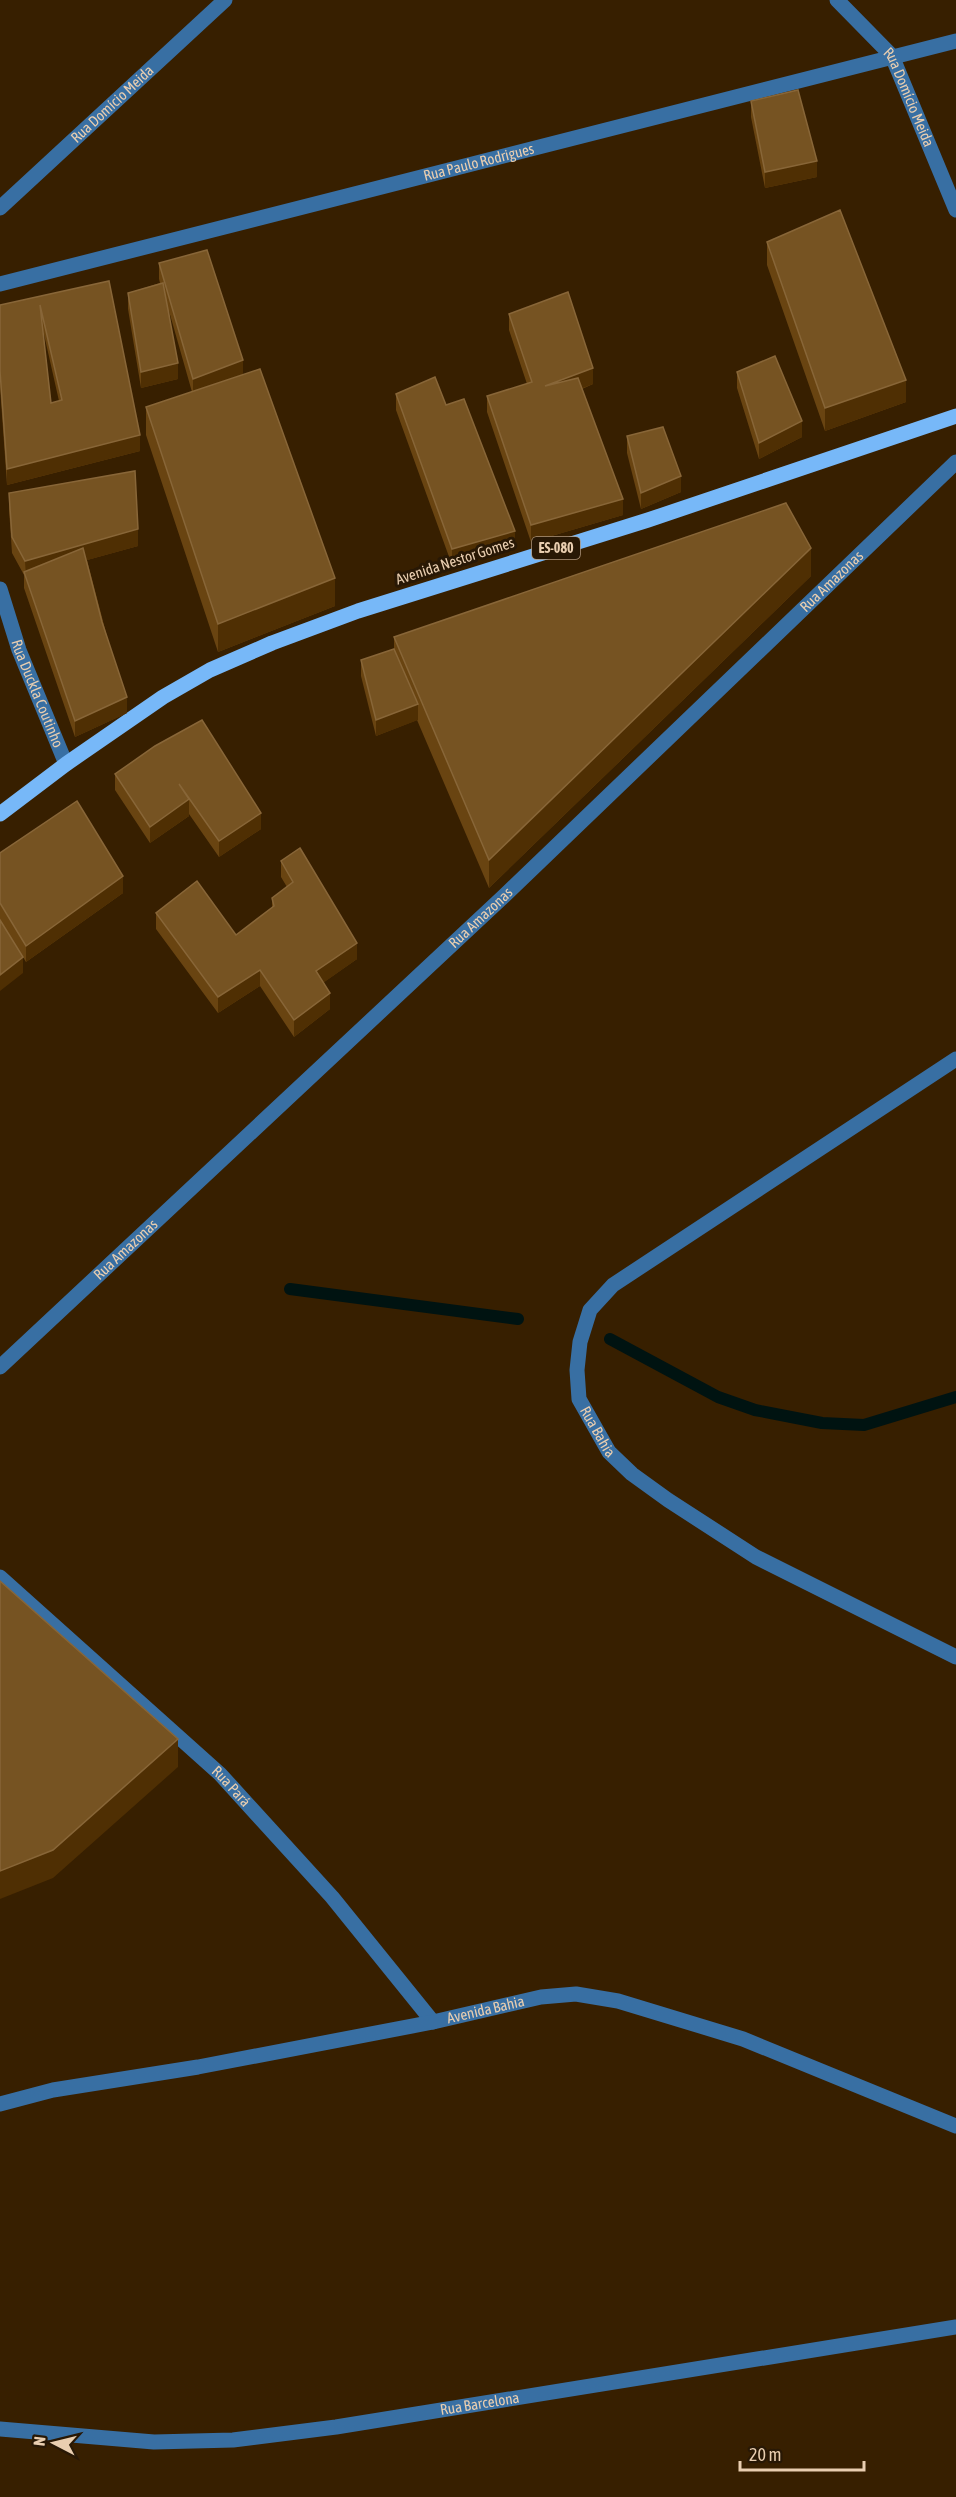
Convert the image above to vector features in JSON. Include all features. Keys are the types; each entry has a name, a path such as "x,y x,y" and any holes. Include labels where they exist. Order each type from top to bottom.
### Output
{"main road":[{"name":"Avenida Nestor Gomes","path":"0,814 66,764 163,697 210,670 272,643 358,611 648,520 956,416"}],"street":[{"name":"Rua Domício Meida","path":"0,208 225,0"},
{"name":"Rua Domício Meida","path":"837,0 892,57 956,210"},
{"name":"Rua Paulo Rodrigues","path":"0,284 956,41"},
{"name":"Rua Amazonas","path":"0,1367 504,896 956,462"},
{"name":"Rua Duckla Coutinho","path":"0,589 20,650 66,764"},
{"name":"Rua Bahia","path":"956,1059 613,1285 590,1310 580,1342 577,1370 579,1399 592,1426 609,1452 632,1474 756,1557 956,1657"},
{"name":"Rua Pará","path":"0,1577 220,1774 332,1897 433,2022"},
{"name":"Avenida Bahia","path":"0,2104 53,2090 198,2067 433,2022 541,1996 576,1994 618,2001 743,2039 956,2126"},
{"name":"Rua Barcelona","path":"0,2429 154,2442 233,2440 336,2427 956,2327"}],"building":[{"path":"798,90 817,161 765,172 751,101"},
{"path":"840,210 906,380 825,408 767,242"},
{"path":"207,250 243,360 193,379 159,263"},
{"path":"109,281 140,435 7,469 0,371 0,305","holes":["40,305 62,400 51,403"]},
{"path":"163,283 178,363 141,372 128,293"},
{"path":"568,292 593,368 545,386 578,378 623,499 531,525 487,396 532,382 509,314"},
{"path":"775,356 802,421 759,443 737,372"},
{"path":"260,369 335,578 218,624 146,407"},
{"path":"435,377 446,405 464,399 515,531 452,549 396,394"},
{"path":"663,427 681,476 641,493 627,436"},
{"path":"135,471 138,529 25,561 12,537 9,493"},
{"path":"786,503 811,548 489,860 394,637"},
{"path":"83,548 102,622 127,697 75,721 24,572"},
{"path":"394,649 418,704 376,720 361,660"},
{"path":"202,720 261,813 219,841 179,784 189,799 150,827 115,774 155,746"},
{"path":"77,801 123,876 26,946 0,903 0,853"},
{"path":"300,848 357,943 316,971 330,993 294,1020 260,970 218,997 156,913 197,881 236,935 274,906 272,898 293,882 281,861"},
{"path":"0,920 23,957 0,975"},
{"path":"0,1581 178,1739 53,1850 0,1871"}],"waterway":[{"path":"290,1289 518,1319"},
{"path":"610,1339 718,1397 755,1410 822,1423 864,1425 956,1397"}]}
